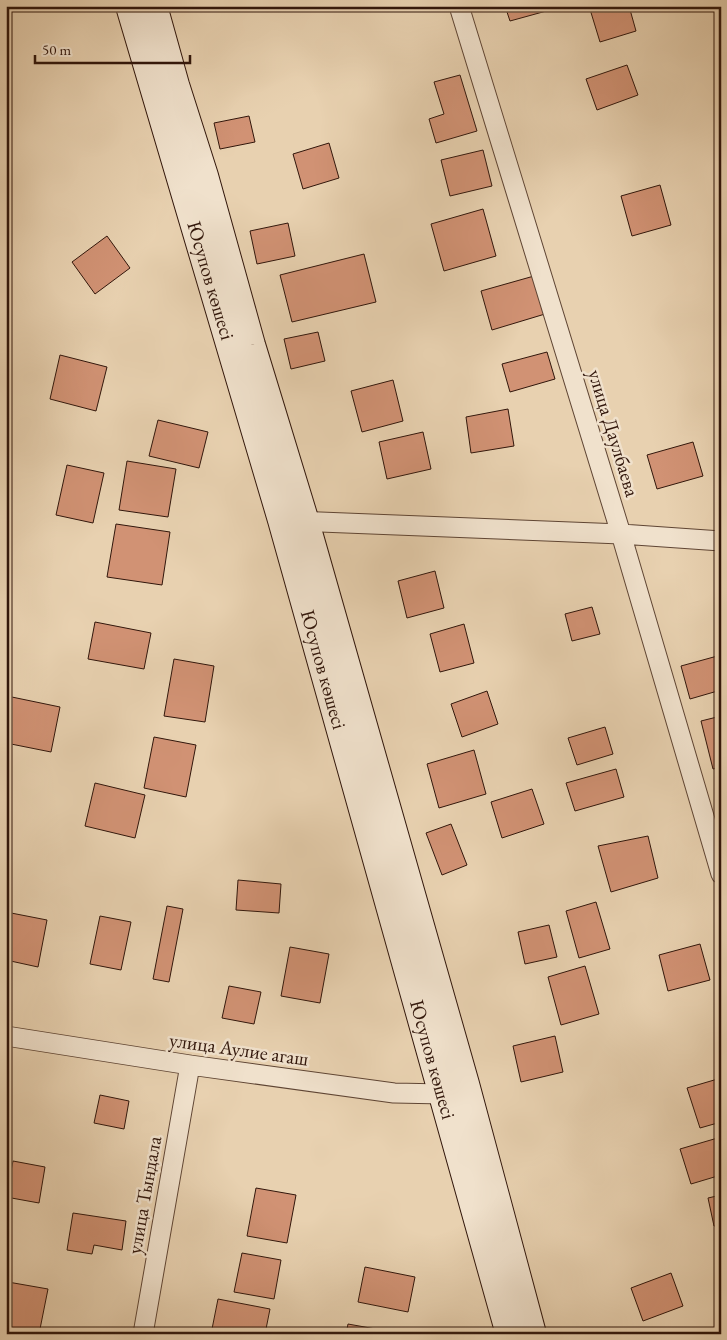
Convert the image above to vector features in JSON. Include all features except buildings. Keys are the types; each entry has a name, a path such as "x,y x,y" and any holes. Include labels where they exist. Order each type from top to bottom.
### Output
{"street":[{"name":"Юсупов көшесі","path":"130,6 294,521"},
{"name":"Юсупов көшесі","path":"153,6 175,85 204,176 251,346 294,521 454,1089 532,1334"},
{"name":"улица Даулбаева","path":"459,6 621,534 721,874"},
{"path":"294,521 621,534 721,541"},
{"name":"улица Аулие агаш","path":"6,1036 190,1065 394,1093 454,1089"},
{"name":"улица Тындала","path":"143,1334 190,1065"},
{"name":"Юсупов көшесі","path":"454,1089 510,1334"}]}
